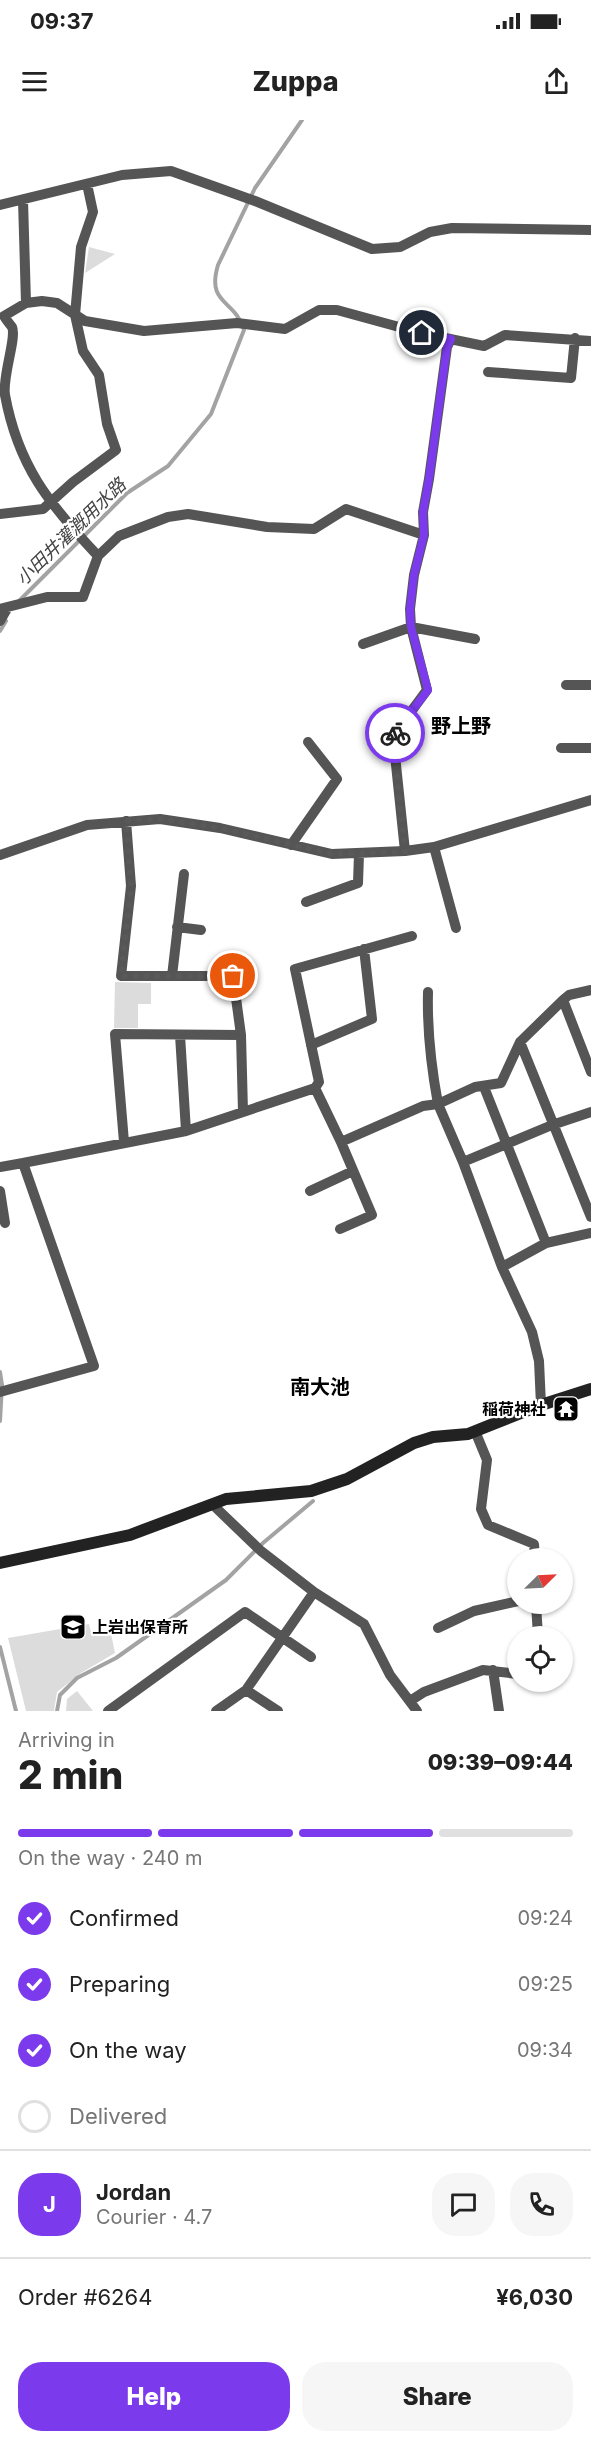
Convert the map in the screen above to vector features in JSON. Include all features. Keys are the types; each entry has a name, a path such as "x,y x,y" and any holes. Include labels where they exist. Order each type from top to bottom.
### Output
{"main road":[{"path":"0,1563 130,1535 226,1499 311,1491 346,1479 414,1443 433,1437 468,1434 541,1405 591,1389"}],"street":[{"path":"0,206 122,175 171,171 243,196 372,249 400,247 430,232 452,228 591,230"},
{"path":"0,514 43,509 73,482 116,450 107,424 99,375 83,351 75,315 81,247 93,212 87,184"},
{"path":"22,200 26,303"},
{"path":"98,556 51,502 25,463 14,431 4,392 7,361 14,338 13,328 2,317 26,303 42,300 57,303 85,321 144,331 237,323 285,329 319,310 337,310 484,346 505,335 591,340"},
{"path":"488,372 571,378 575,338"},
{"path":"405,852 393,736 428,690 411,627 414,575 424,535 423,512 447,347 451,339"},
{"path":"0,621 4,608 47,597 83,597 98,556 119,536 168,517 188,514 267,526 314,530 346,509 424,535"},
{"path":"363,644 411,627 475,639"},
{"path":"566,685 591,685"},
{"path":"291,844 337,779 308,742"},
{"path":"561,748 591,748"},
{"path":"0,855 87,825 160,819 211,826 332,854 405,852 434,847 591,800"},
{"path":"126,821 131,886 121,976 233,976 242,1035 243,1112"},
{"path":"434,847 456,928"},
{"path":"306,902 358,883 359,855"},
{"path":"172,976 184,874"},
{"path":"177,927 201,930"},
{"path":"0,1167 186,1131 315,1088 319,1082 295,969 412,936"},
{"path":"311,1045 372,1019 364,950"},
{"path":"341,1142 423,1106 438,1104 475,1087 501,1083 520,1042 569,995 591,990"},
{"path":"428,992 427,1027 438,1104 463,1162 502,1267 532,1332 539,1361 541,1405"},
{"path":"563,1000 591,1072"},
{"path":"124,1142 115,1034 242,1035"},
{"path":"180,1035 186,1131"},
{"path":"520,1042 591,1217"},
{"path":"484,1087 546,1242"},
{"path":"315,1088 372,1215 340,1228"},
{"path":"463,1162 552,1125 591,1112"},
{"path":"4,1391 93,1366 23,1163"},
{"path":"310,1191 353,1171"},
{"path":"0,1191 5,1223"},
{"path":"502,1267 546,1242 591,1233"},
{"path":"475,1431 486,1460 481,1509 488,1525 534,1544 534,1548"},
{"path":"212,1504 261,1551 315,1592 364,1624 390,1675 417,1711"},
{"path":"216,1711 246,1690 315,1592"},
{"path":"438,1628 474,1611 507,1604"},
{"path":"108,1711 245,1612 311,1657"},
{"path":"410,1701 424,1692 472,1673 483,1670 507,1672"},
{"path":"493,1670 499,1711"},
{"path":"246,1690 278,1711"}],"shaded area":[{"path":"89,247 115,254 85,273"},
{"path":"115,982 151,983 151,1004 138,1004 138,1028 114,1028"},
{"path":"89,1624 91,1632 110,1629 115,1653 81,1673 57,1692 54,1711 26,1711 8,1638"},
{"path":"77,1691 93,1711 66,1711 67,1699"}],"waterway":[{"name":"小田井灌漑用水路","path":"20,600 127,493 168,466 211,414 244,330 240,320 223,301 216,288 215,278 218,265 255,188 302,120"},
{"name":"小田井灌漑用水路","path":"0,631 6,621"},
{"name":"小田井灌漑用水路","path":"0,1372 2,1385 0,1421"},
{"path":"57,1711 60,1695 77,1678 116,1658 226,1580 263,1543 313,1501"},
{"name":"小田井灌漑用水路","path":"0,1647 16,1711"}],"way so far":[{"path":"233,976 121,976 131,886 126,821 160,819 220,828 332,854 405,852 393,736 395,733"}],"place":[{"name":"稲荷神社","path":"566,1409"},
{"name":"上岩出保育所","path":"73,1627"}],"district":[{"name":"野上野","path":"461,726"},
{"name":"南大池","path":"320,1387"}],"route":[{"path":"395,733 428,690 411,627 410,609 414,575 424,535 423,512 447,347 451,339 422,333"}]}
